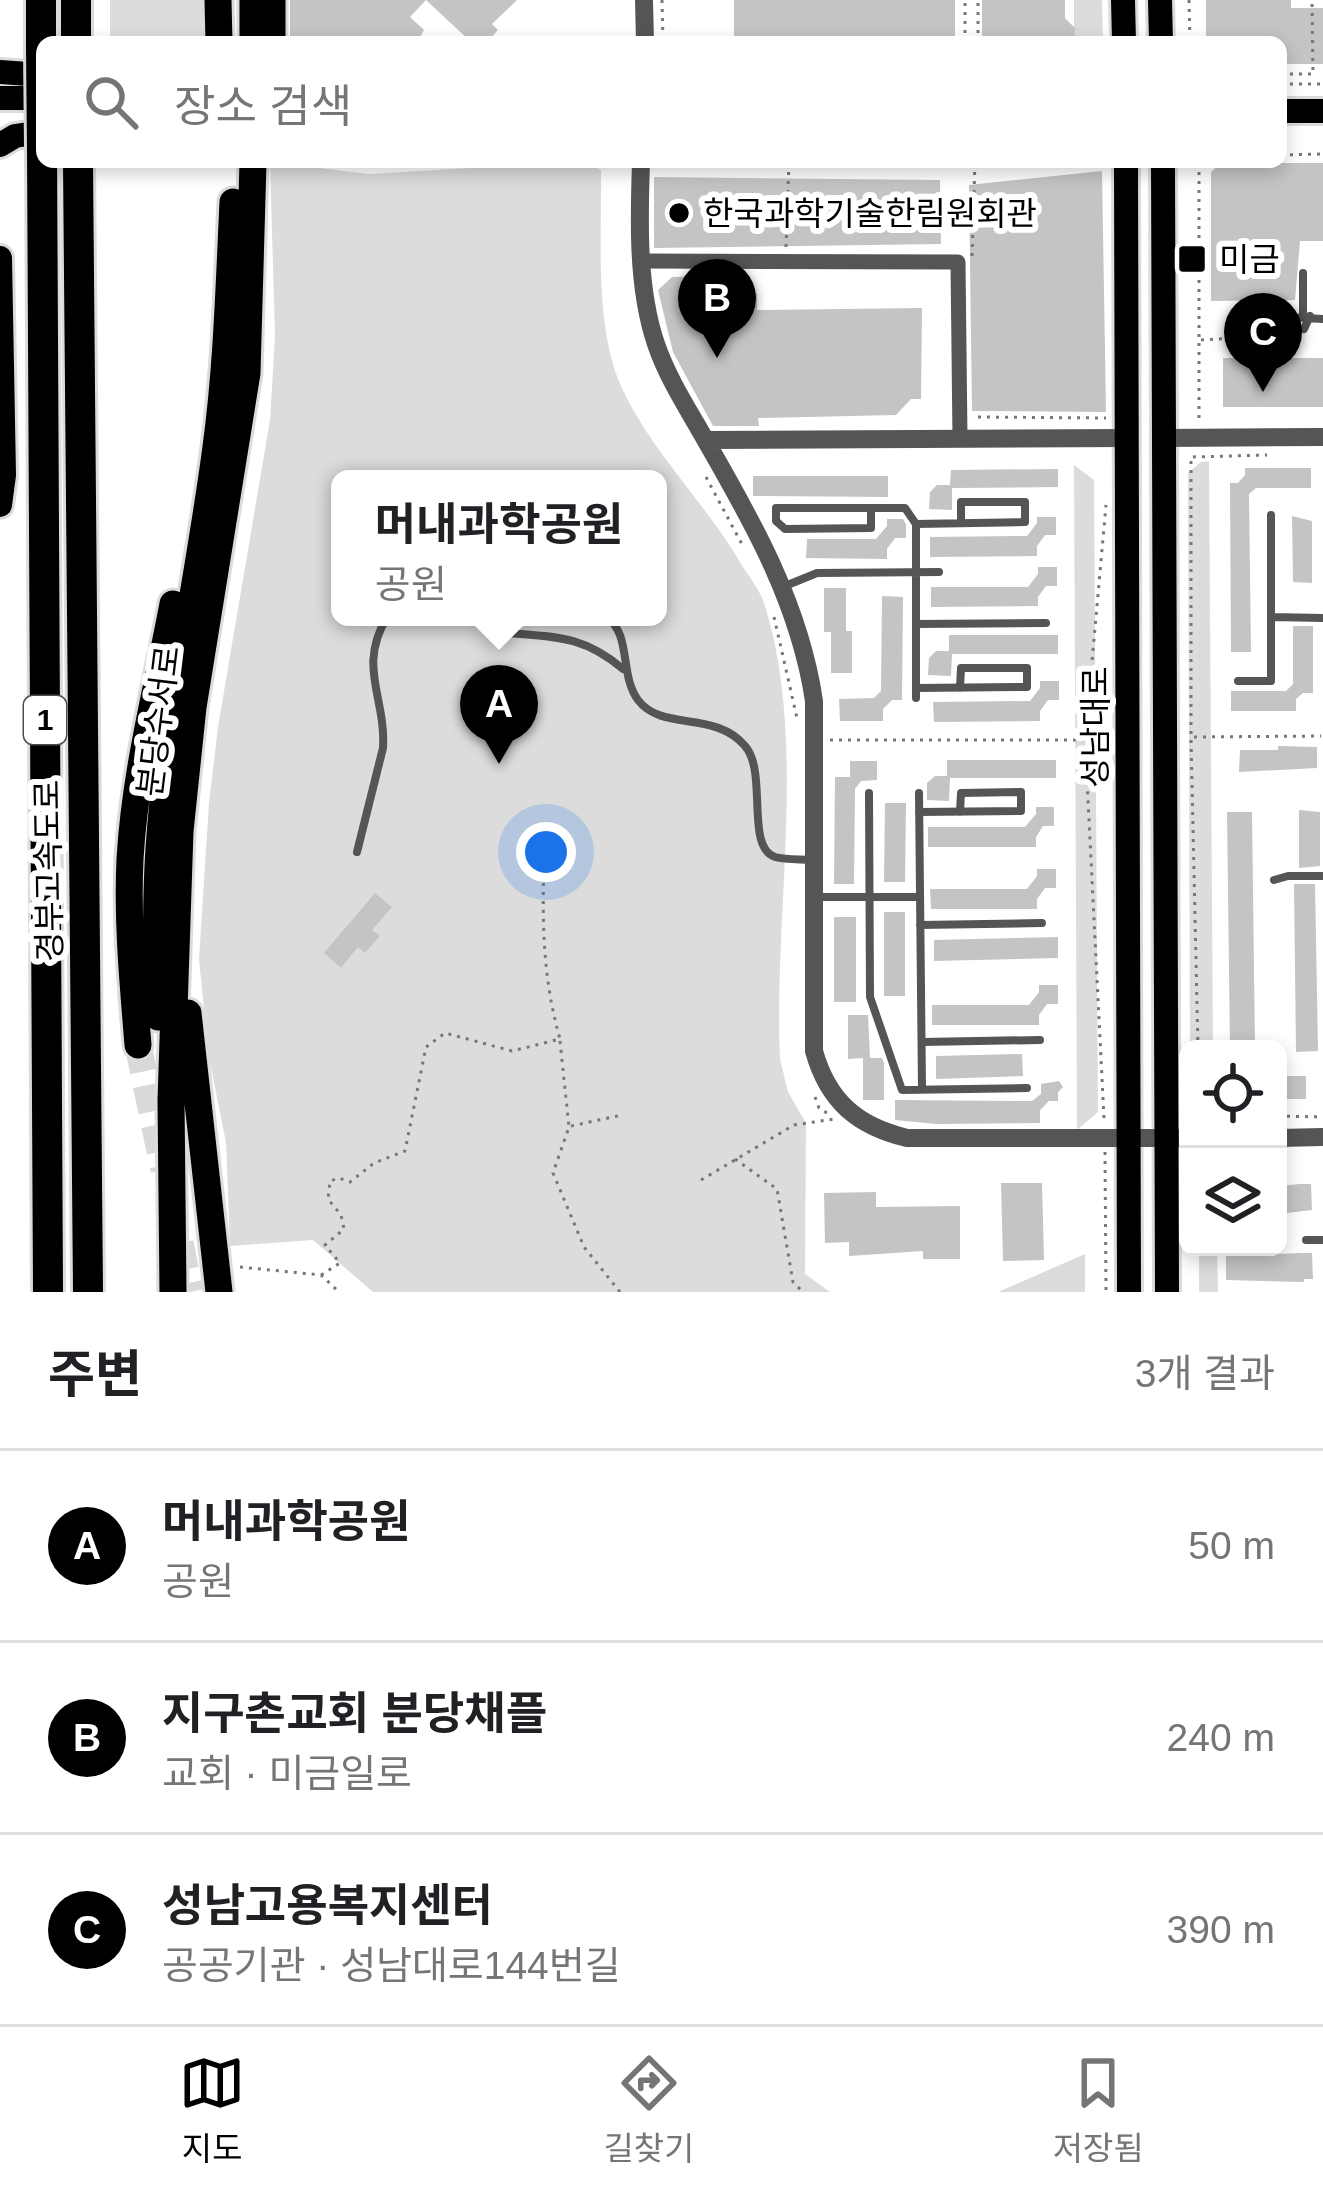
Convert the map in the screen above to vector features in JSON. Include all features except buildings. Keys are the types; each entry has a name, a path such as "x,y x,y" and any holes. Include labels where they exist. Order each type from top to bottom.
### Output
{"highway":[{"name":"경부고속도로","path":"41,0 41,36"},
{"path":"76,0 76,36"},
{"path":"218,0 219,36"},
{"path":"236,0 236,36"},
{"path":"253,0 253,36"},
{"path":"272,0 272,36"},
{"name":"경부고속도로","path":"42,168 48,1292"},
{"name":"경부고속도로","path":"78,168 88,1292"},
{"name":"분당수서로","path":"157,1292 160,833 174,707 216,450 236,168"},
{"name":"분당수서로","path":"173,1292 170,1100 180,831 194,707 247,374 253,168"},
{"path":"138,1045 130,948 130,858 146,728 191,512 216,450"},
{"path":"179,913 218,1278"}],"main road":[{"path":"1123,0 1124,36"},
{"path":"1160,0 1161,36"},
{"path":"0,73 36,75"},
{"path":"0,113 22,98"},
{"path":"1287,111 1323,111"},
{"path":"0,146 15,136 36,133"},
{"name":"성남대로","path":"1126,168 1118,432 1117,1137 1129,1292"},
{"path":"1163,168 1177,1137 1167,1292"},
{"path":"0,258 4,475 0,505"}],"street":[{"path":"644,0 645,36"},
{"path":"641,168 649,318 657,345 687,412 783,586 805,648 814,701 814,1051 820,1074 846,1112 880,1132 907,1138 1177,1137"},
{"path":"644,261 958,262 961,439"},
{"path":"706,440 961,439 1118,432"},
{"path":"1165,438 1323,437"},
{"path":"1287,1138 1323,1137"}],"lane":[{"path":"1303,273 1303,332"},
{"path":"1269,316 1323,319"},
{"path":"916,524 1025,522 1025,502 961,502 961,523"},
{"path":"872,508 872,528 785,529 776,521 776,508 872,508 905,508 916,524 916,693 1027,687 1027,668 961,668 961,688"},
{"path":"1238,682 1271,682 1271,514"},
{"path":"783,586 817,573 939,572"},
{"path":"1271,617 1323,617"},
{"path":"916,624 1046,623"},
{"path":"357,851 383,748 371,659 382,626"},
{"path":"617,626 623,639 624,670 636,698 648,711 704,721 735,736 757,766 759,838 766,851 774,857 814,860"},
{"path":"508,633 580,640 600,649 624,670"},
{"path":"919,812 961,812 1021,811 1021,792 961,793 961,812"},
{"path":"869,793 870,998 902,1090 1027,1088"},
{"path":"919,793 922,1089"},
{"path":"1274,880 1323,876"},
{"path":"814,896 920,897"},
{"path":"920,925 1042,923"},
{"path":"922,1042 1040,1040"},
{"path":"1306,1240 1323,1240"}],"path":[{"path":"662,0 663,36"},
{"path":"965,0 965,36"},
{"path":"978,0 978,36"},
{"path":"1189,0 1190,36"},
{"path":"1287,74 1313,74 1312,0"},
{"path":"1287,85 1323,84"},
{"path":"1287,155 1323,154"},
{"path":"786,255 789,168"},
{"path":"972,255 975,168"},
{"path":"1199,168 1199,422"},
{"path":"1199,340 1303,332"},
{"path":"967,417 1118,432"},
{"path":"1198,1040 1191,457 1279,455"},
{"path":"1106,1292 1117,1137 1085,740 1107,496"},
{"path":"1193,737 1321,736"},
{"path":"823,740 1085,740"},
{"path":"559,837 546,850 544,861 544,953 569,1126 554,1172 584,1247 620,1292"},
{"path":"523,857 544,861"},
{"path":"218,1278 321,1275 340,1263 325,1245 344,1229 341,1215 328,1199 330,1181 350,1182 374,1163 405,1150 426,1047 445,1033 512,1051 560,1039"},
{"path":"569,1126 622,1115"},
{"path":"1287,1117 1323,1117"},
{"path":"701,1180 794,1125 836,1119"},
{"path":"735,1159 777,1189 793,1282 803,1292"},
{"path":"321,1275 339,1292"}],"shaded area":[{"path":"110,0 202,0 203,36 110,36"},
{"path":"1074,0 1102,0 1103,36 1074,36"},
{"path":"270,168 368,174 471,168 601,170 603,308 612,362 633,410 758,591 778,659 787,772 780,1059 788,1092 806,1123 805,1274 830,1292 373,1292 313,1240 230,1246 226,1142 209,1058 199,959 218,727 270,420 275,336"},
{"path":"1209,461 1213,1040 1190,1040 1188,473"},
{"path":"1074,465 1094,480 1098,1112 1077,1130"},
{"path":"1085,1254 1085,1292 998,1292"},
{"path":"1199,1256 1217,1256 1218,1292 1199,1292"}],"tunnel":[{"path":"138,1045 164,1170"},
{"path":"180,1243 190,1292"}],"place":[{"name":"한국과학기술한림원회관","path":"679,213"},
{"name":"미금","path":"1192,259"},
{"name":"지구촌교회 분당채플","path":"717,358"},
{"name":"성남고용복지센터","path":"1263,392"},
{"name":"머내과학공원","path":"499,764"}]}
